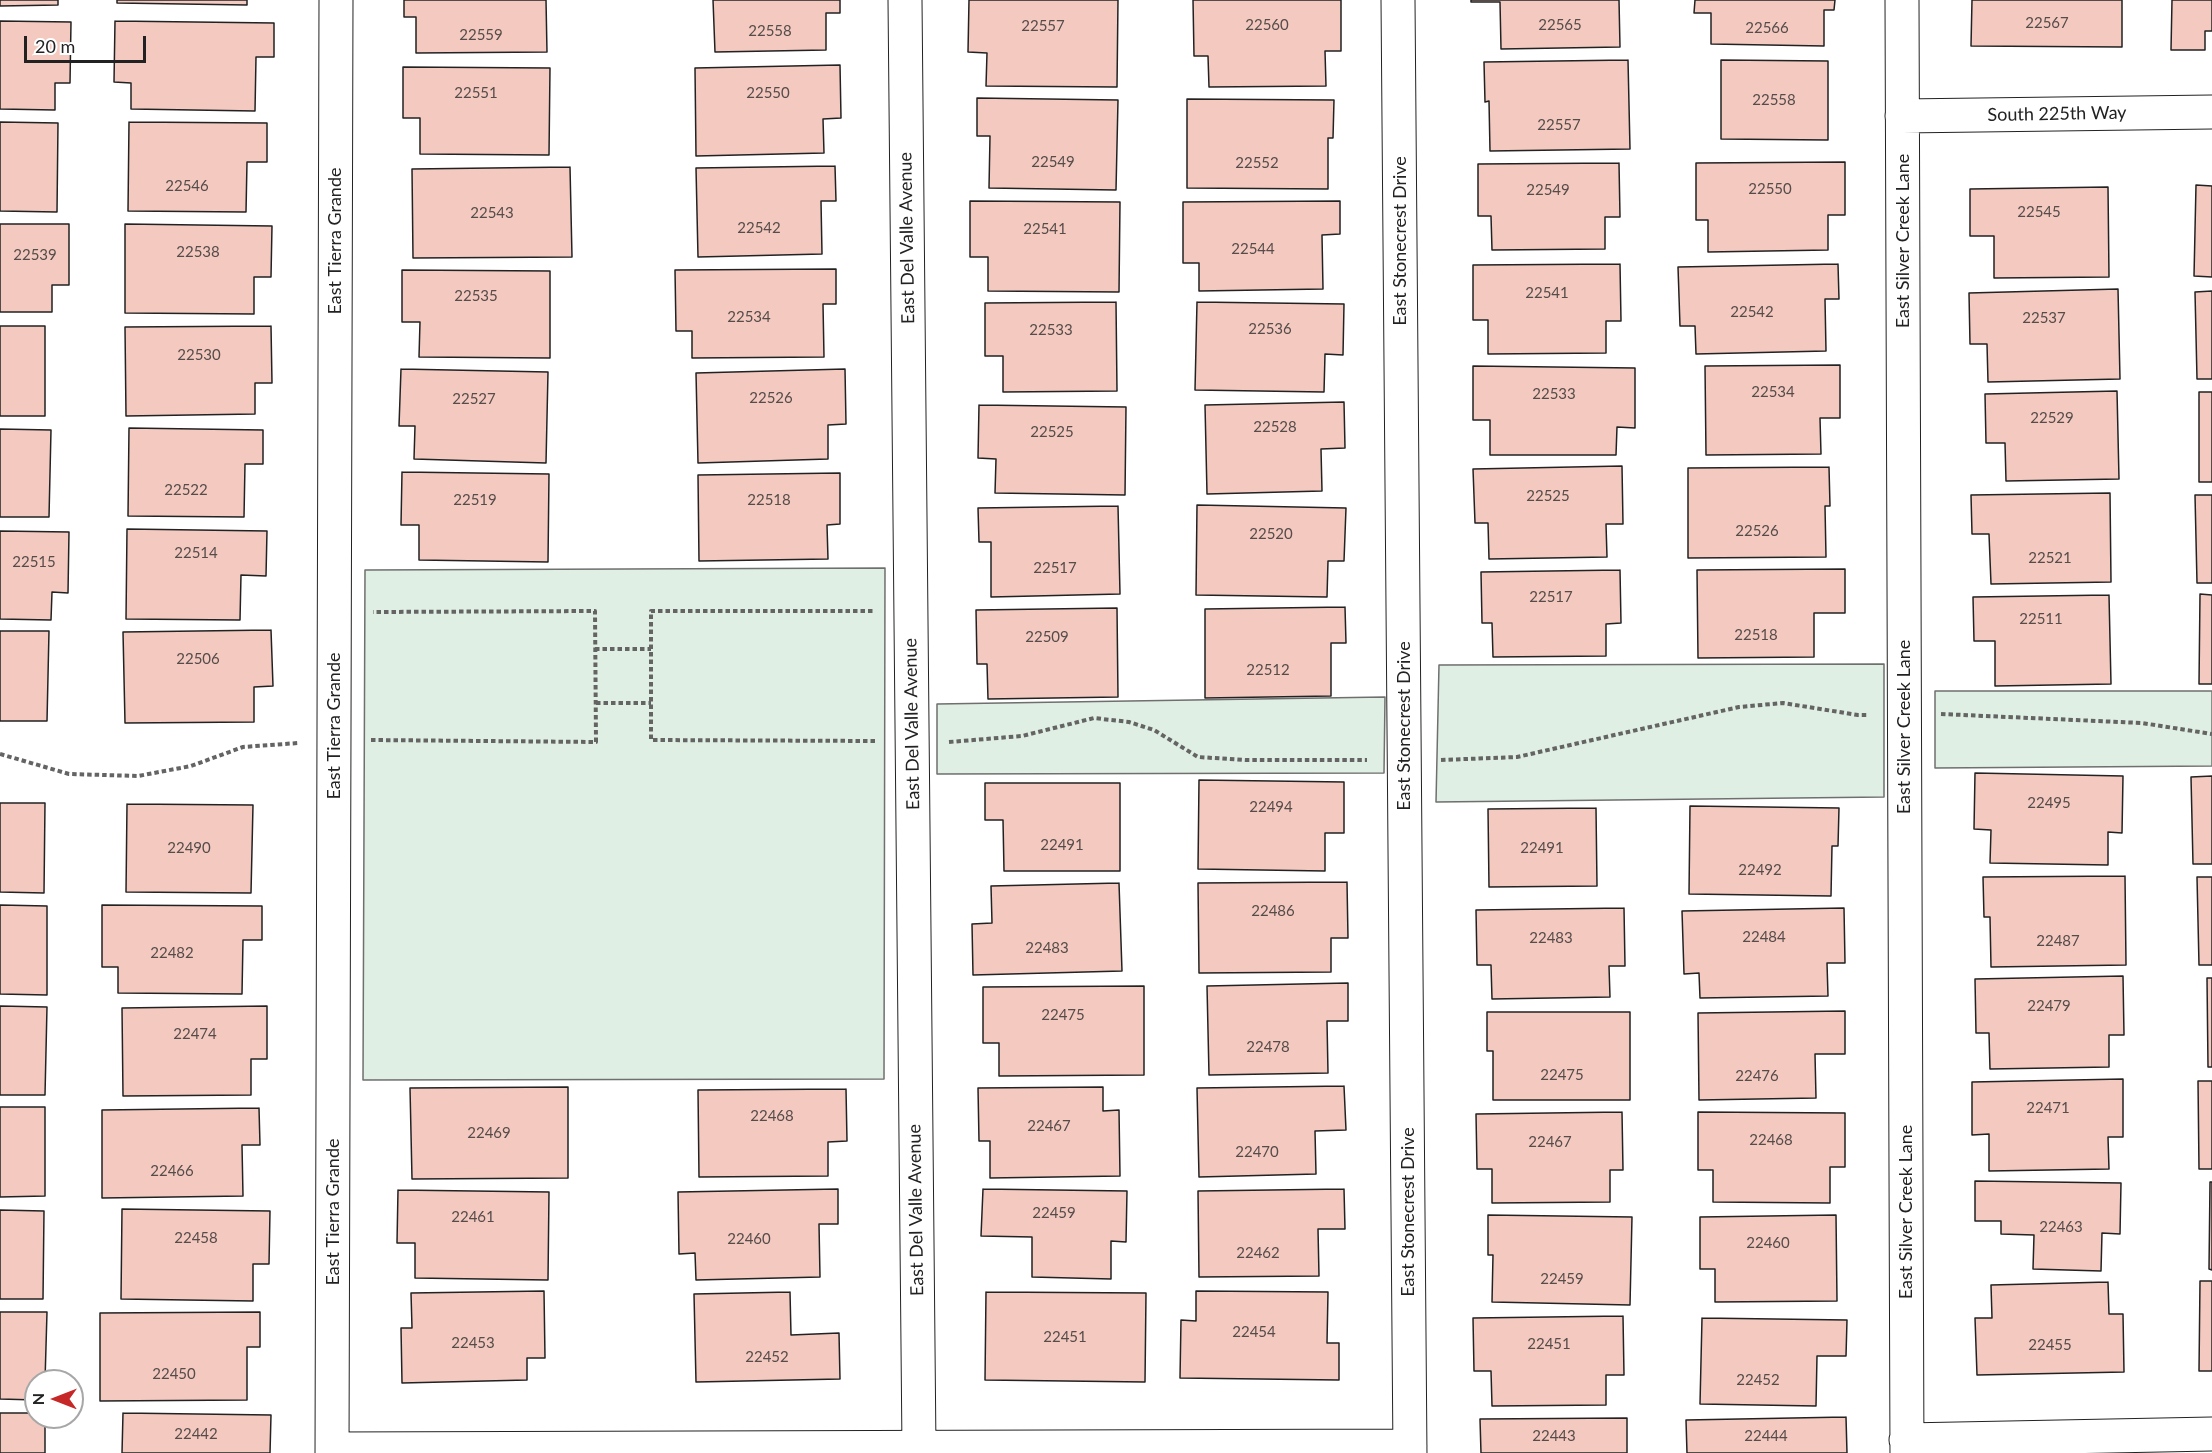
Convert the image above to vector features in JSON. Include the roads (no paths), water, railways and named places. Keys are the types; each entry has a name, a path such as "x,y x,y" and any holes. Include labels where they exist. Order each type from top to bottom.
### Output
{"street":[{"name":"East Tierra Grande","path":"332,1451 336,0"},
{"name":"East Del Valle Avenue","path":"905,0 919,1448"},
{"name":"East Stonecrest Drive","path":"1398,0 1410,1450"},
{"name":"East Silver Creek Lane","path":"1902,0 1907,1446"},
{"name":"South 225th Way","path":"1902,116 2212,112"},
{"path":"1907,1446 2212,1434"},
{"path":"332,1451 919,1448 1410,1450"}]}
